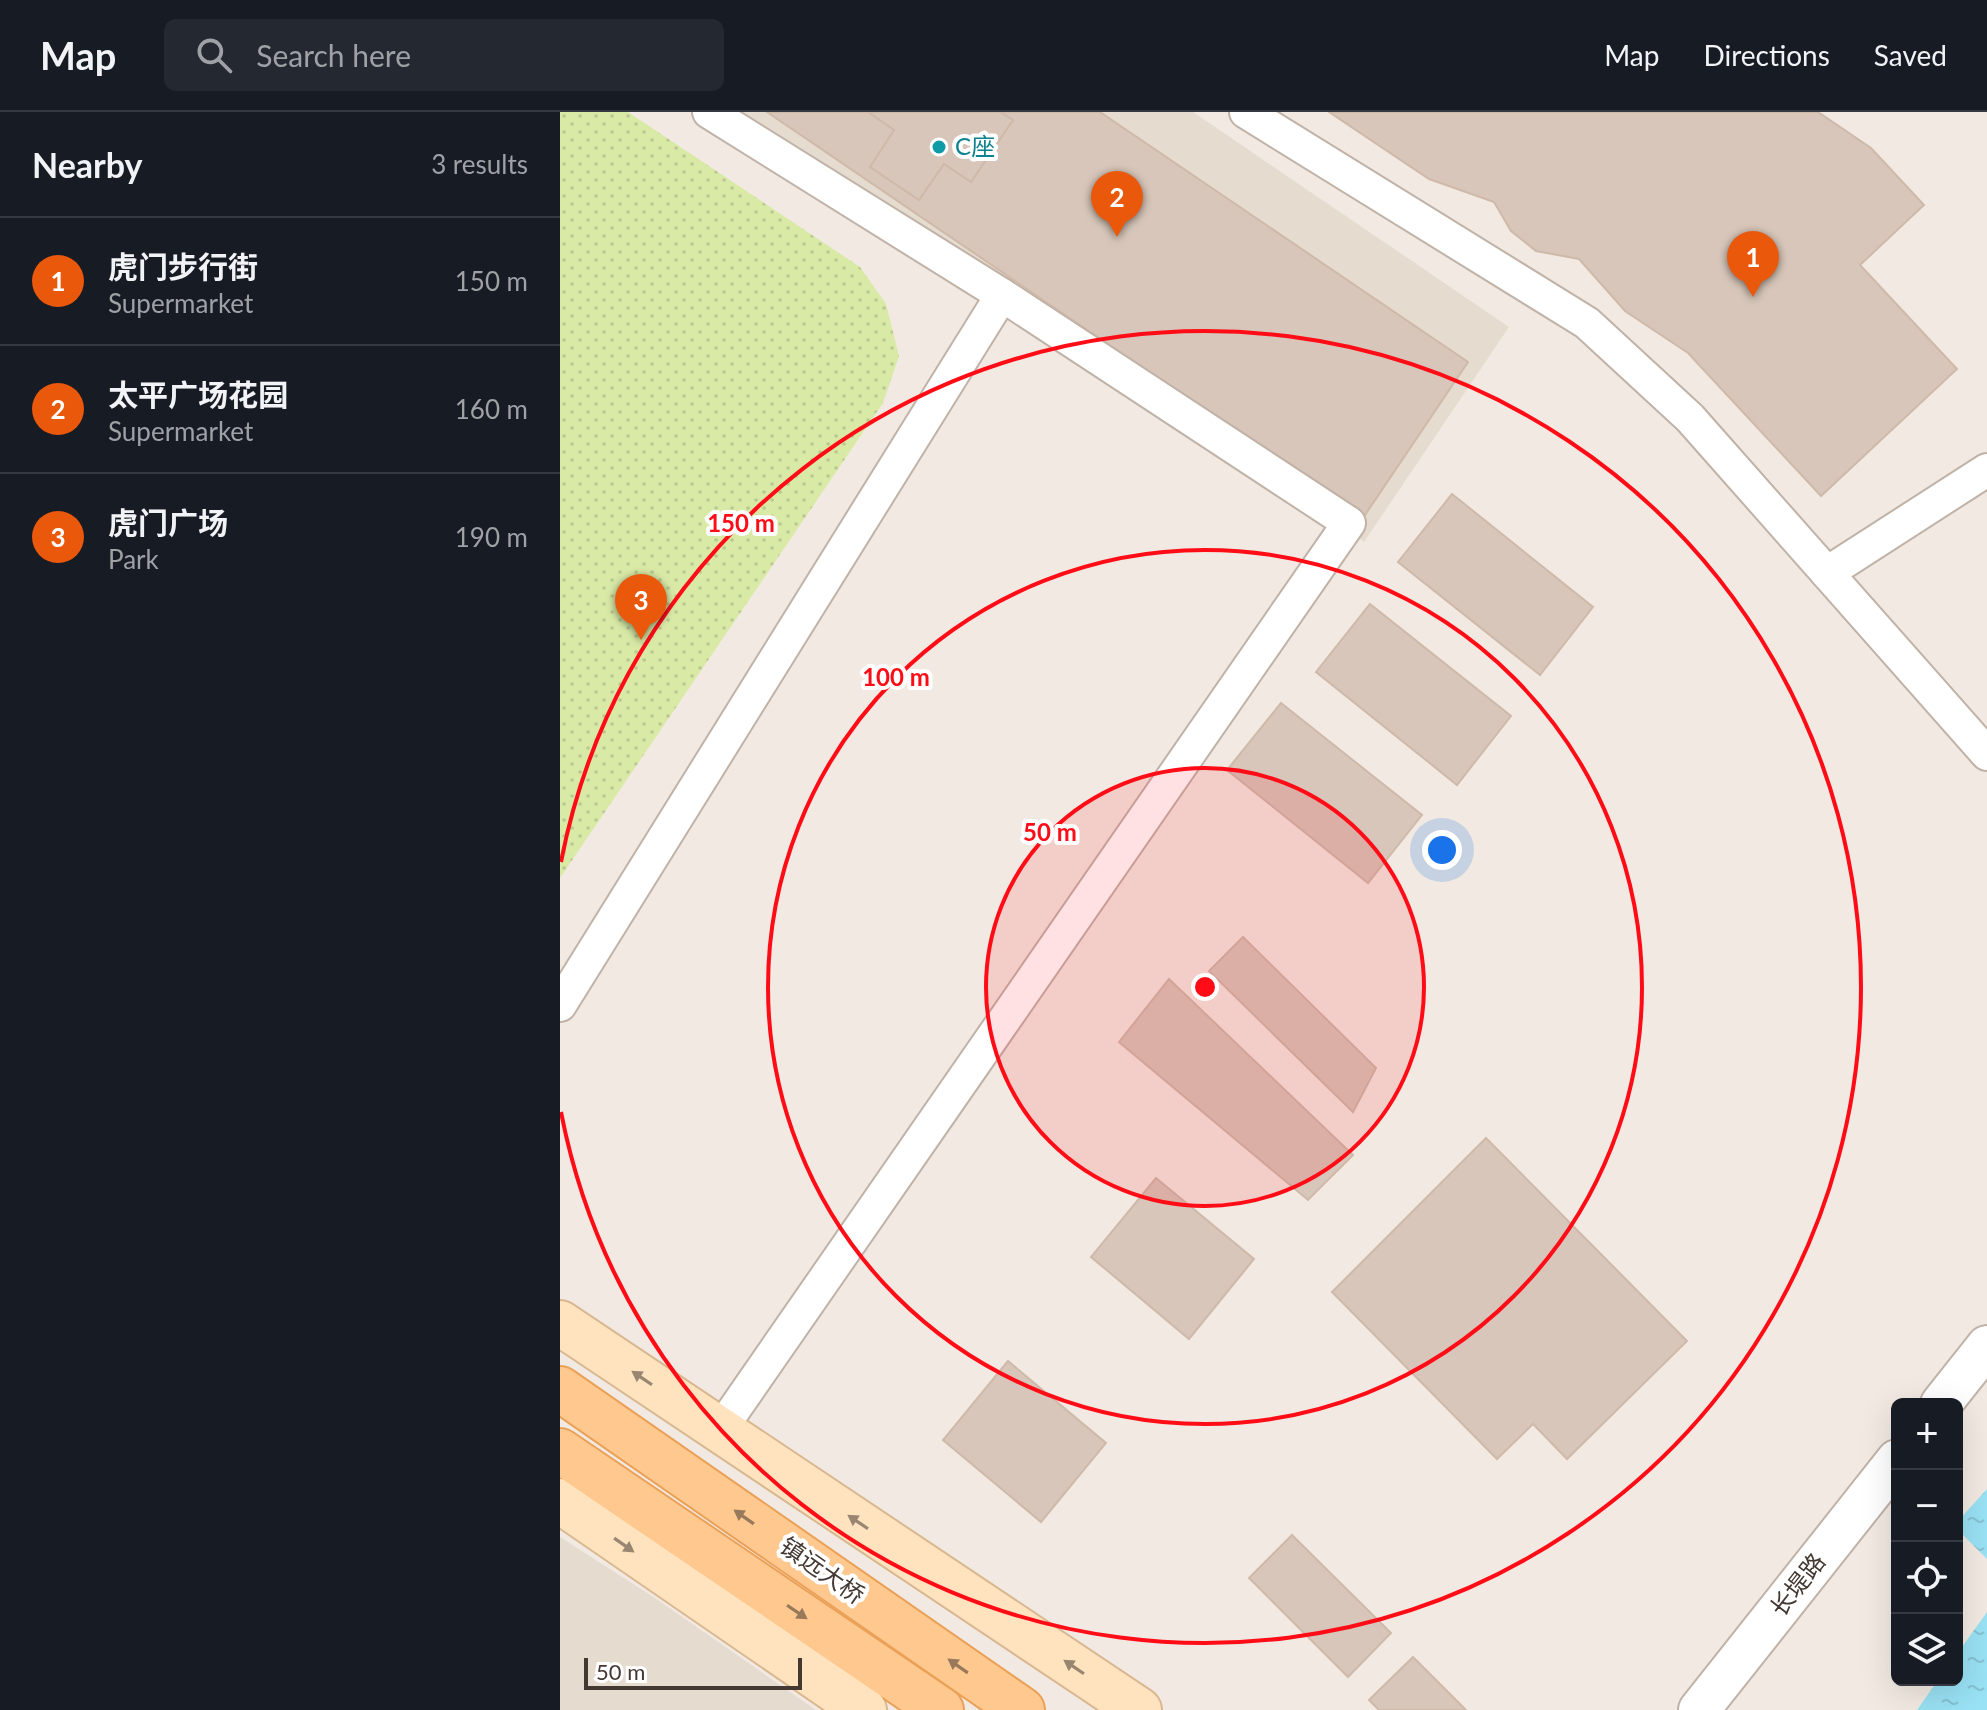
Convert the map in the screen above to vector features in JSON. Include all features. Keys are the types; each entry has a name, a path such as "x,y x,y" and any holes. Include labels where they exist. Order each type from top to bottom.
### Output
{"main road":[{"path":"560,1323 1139,1710"},
{"name":"镇远大桥","path":"560,1389 1022,1710"},
{"name":"镇远大桥","path":"577,1462 941,1710"},
{"path":"560,1501 864,1710"}],"street":[{"path":"709,112 1002,295 1349,523 720,1430"},
{"path":"1246,112 1587,323 1690,418 1987,754"},
{"path":"560,1005 1002,295"},
{"path":"1827,573 1987,470"},
{"path":"1946,1398 1987,1346"},
{"name":"长堤路","path":"1699,1710 1891,1468"}],"shaded area":[{"path":"732,112 1193,112 1509,327 1364,542"},
{"path":"560,1537 655,1598 816,1710 560,1710"}],"green space":[{"path":"560,112 628,112 860,267 886,304 899,356 883,403 560,878"}],"water":[{"path":"1987,1489 1987,1559 1963,1535 1963,1515"},
{"path":"1987,1612 1987,1710 1917,1710 1934,1686 1963,1686 1963,1646"}],"building":[{"path":"767,112 1100,112 1468,362 1363,518"},
{"name":"C座","path":"868,112 1000,112 1013,120 971,182 944,164 919,200 870,167 894,130"},
{"path":"1329,112 1818,112 1871,148 1924,205 1860,265 1957,369 1821,496 1688,353 1625,311 1579,259 1536,251 1511,231 1494,202 1429,179"},
{"path":"1452,494 1593,607 1540,675 1398,562"},
{"path":"1370,604 1511,716 1457,785 1316,672"},
{"path":"1281,703 1422,815 1368,883 1227,770"},
{"path":"1243,937 1376,1068 1353,1112 1209,971"},
{"path":"1169,979 1353,1155 1308,1200 1119,1042"},
{"path":"1486,1138 1687,1341 1567,1459 1533,1424 1497,1459 1332,1292"},
{"path":"1156,1178 1254,1259 1189,1339 1091,1257"},
{"path":"1008,1361 1106,1443 1041,1522 943,1440"},
{"path":"1292,1535 1391,1633 1348,1677 1249,1578"},
{"path":"1413,1657 1466,1710 1379,1710 1369,1700"}],"place":[{"name":"C座","path":"939,147"},
{"name":"太平广场花园","path":"1117,237"},
{"name":"虎门步行街","path":"1753,297"},
{"name":"虎门广场","path":"641,640"}]}
